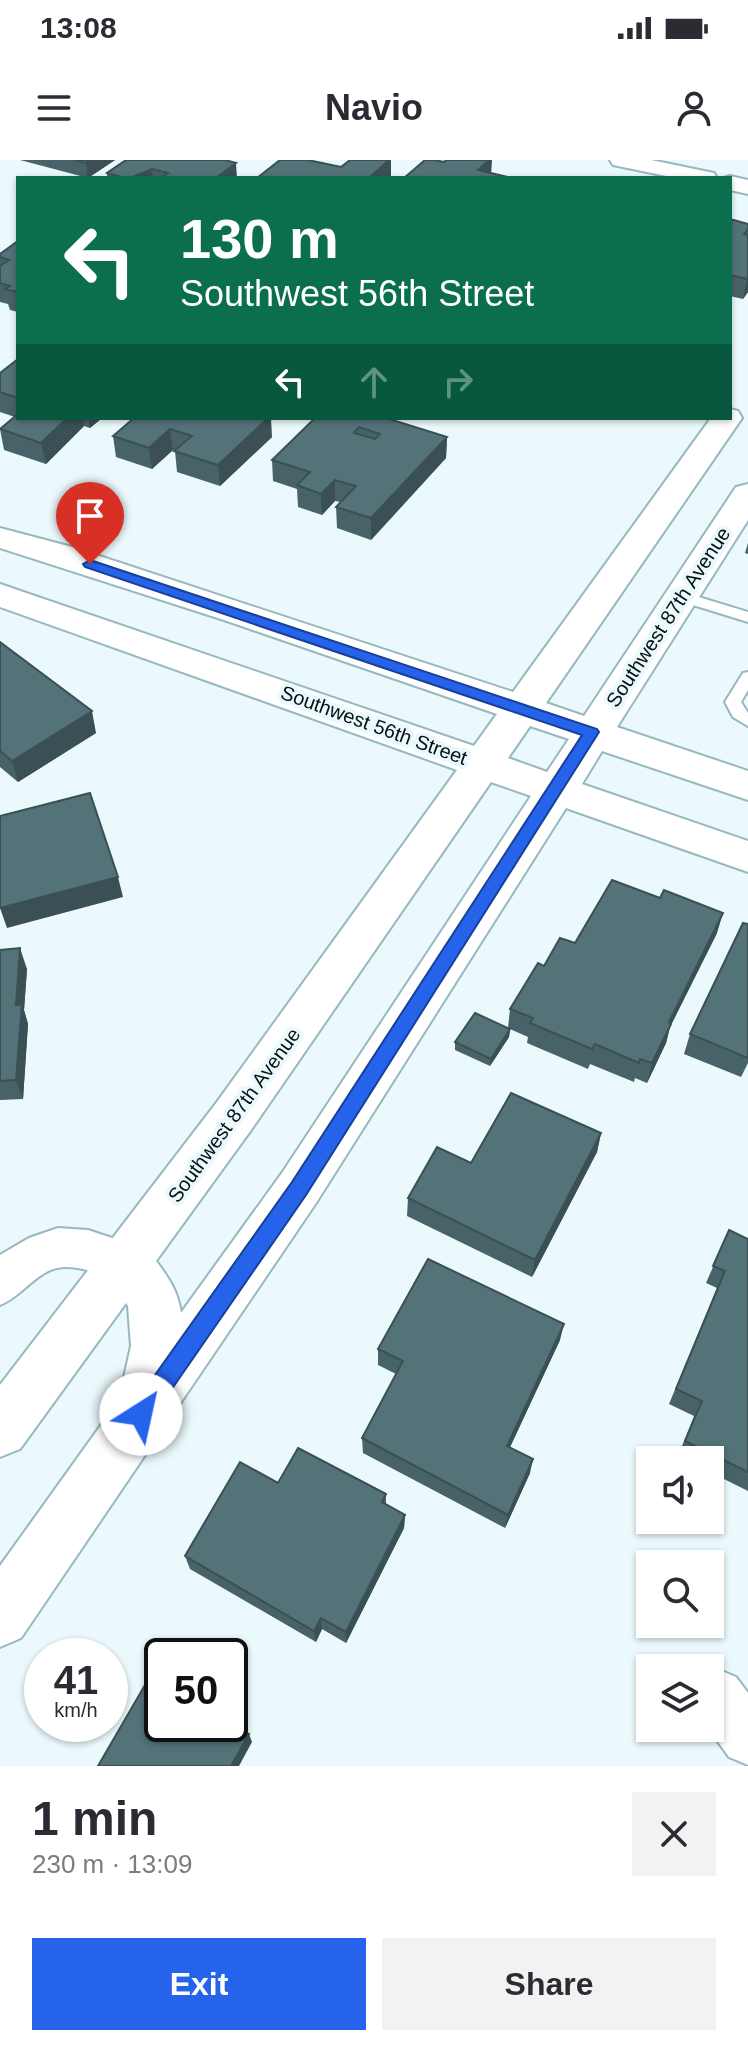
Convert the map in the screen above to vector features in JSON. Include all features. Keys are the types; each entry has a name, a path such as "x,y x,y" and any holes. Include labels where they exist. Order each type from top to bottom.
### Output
{"main road":[{"name":"Southwest 87th Avenue","path":"0,1430 234,1116 727,420"},
{"name":"Southwest 87th Avenue","path":"0,1617 299,1188 591,732 748,494"},
{"path":"0,538 208,602 748,786"},
{"name":"Southwest 56th Street","path":"0,595 748,857"},
{"path":"126,1262 153,1298 158,1346 141,1414"}],"street":[{"path":"621,160 697,176"},
{"path":"0,1284 23,1261 45,1250 92,1249 126,1262"},
{"path":"724,1705 748,1738"}],"lane":[{"path":"682,597 748,617"},
{"path":"748,677 733,702 738,713 748,721"}],"building":[{"path":"126,160 225,160 236,163 219,176 164,176 168,173 152,169 135,176 107,173"},
{"path":"280,160 308,160 341,167 350,160 389,160 371,176 260,176"},
{"path":"425,160 489,160 478,170 504,176 406,176"},
{"path":"732,220 748,224 744,234 748,235 747,279 732,275"},
{"path":"16,242 16,292 5,289 10,286 0,283 0,266 9,260 0,257"},
{"path":"16,361 16,397 0,392 0,373"},
{"path":"16,416 16,420 65,420 41,443 0,429"},
{"path":"132,420 266,420 218,465 174,451 192,436 170,429 149,448 113,436"},
{"path":"313,420 392,420 447,437 371,518 336,507 356,486 335,480 321,494 297,485 310,472 272,460","holes":["359,427 380,434 375,439 354,433"]},
{"path":"0,642 92,711 12,761 0,751"},
{"path":"90,793 118,877 0,908 0,816"},
{"path":"612,880 660,898 664,890 723,913 652,1063 640,1059 639,1063 595,1044 592,1049 530,1023 533,1018 510,1009 538,963 544,966 560,938 575,943"},
{"path":"743,923 748,924 748,1058 690,1034"},
{"path":"20,948 16,1005 22,1004 16,1080 0,1081 0,950"},
{"path":"475,1013 510,1029 491,1059 455,1042"},
{"path":"511,1093 601,1133 535,1260 408,1198 437,1147 471,1163"},
{"path":"729,1230 748,1239 748,1472 724,1460 724,1446 695,1446 685,1441 702,1401 676,1389 725,1271 713,1266"},
{"path":"428,1259 564,1324 507,1446 533,1459 508,1515 362,1438 403,1361 378,1349"},
{"path":"298,1448 386,1494 382,1502 405,1515 346,1632 321,1618 314,1631 185,1556 240,1462 278,1483"},
{"path":"144,1687 144,1742 244,1742 231,1766 98,1766 112,1742 128,1742 128,1714"}],"route":[{"path":"90,564 591,732 299,1188 141,1414"}]}
